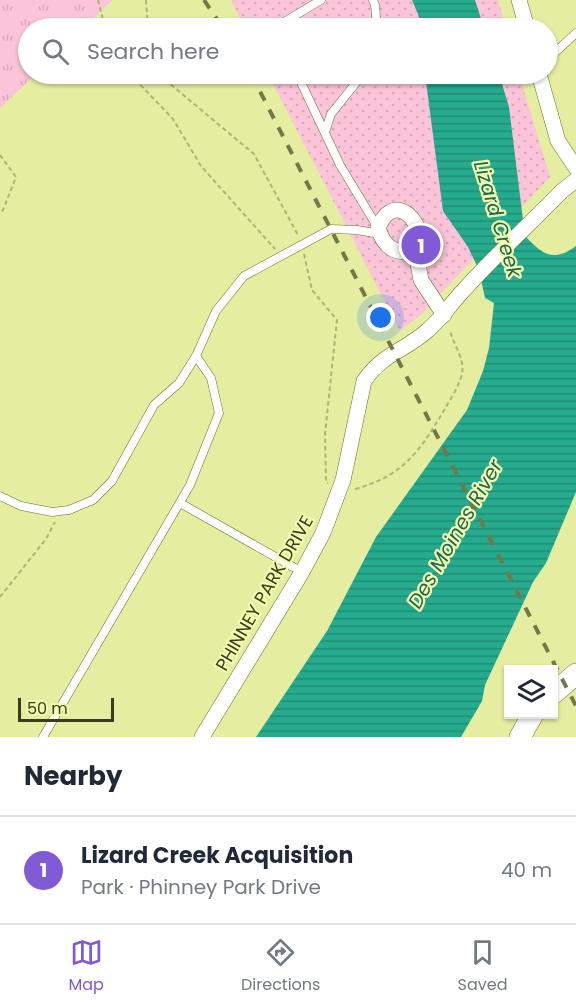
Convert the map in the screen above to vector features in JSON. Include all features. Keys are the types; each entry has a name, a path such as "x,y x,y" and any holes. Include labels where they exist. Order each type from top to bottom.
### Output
{"street":[{"path":"519,0 524,18"},
{"path":"542,84 558,141 576,168"},
{"name":"PHINNEY PARK DRIVE","path":"202,737 302,572 323,533 340,490 364,381 373,367 448,320 462,292 562,191 576,180"},
{"path":"398,210 412,217 419,227 421,240 415,248 405,253 397,252 382,240 379,231 381,221 390,213 398,210"},
{"path":"415,248 421,280 448,320"},
{"path":"558,690 576,674"},
{"path":"520,737 530,719"}],"lane":[{"path":"291,18 321,0"},
{"path":"373,0 376,18"},
{"path":"558,50 576,33"},
{"path":"302,84 340,165 379,231"},
{"path":"325,132 331,114 355,84"},
{"path":"0,496 21,506 52,512 69,510 93,500 112,481 154,405 179,383 196,356 216,311 244,276 331,229 379,231"},
{"path":"43,737 190,485 219,413 211,378 196,356"},
{"path":"180,503 302,572"}],"path":[{"path":"98,0 102,18"},
{"path":"146,0 147,18"},
{"path":"140,84 173,119 201,166 281,255"},
{"path":"170,84 254,154 302,244 312,290 337,320 325,434 326,482 340,490 350,490 375,483 414,457 450,400 462,374 462,362 453,342 448,320"},
{"path":"0,154 16,177 0,214"},
{"path":"0,597 45,539 60,511"}],"green space":[{"path":"0,0 113,0 94,18 18,18 18,84 25,84 0,108"},
{"path":"231,0 498,0 503,18 240,18"},
{"path":"273,84 522,84 550,177 422,314 400,331"}],"water":[{"path":"412,0 475,0 481,18 419,18"},
{"path":"426,84 502,84 509,107 525,236 537,248 548,254 561,254 576,246 576,492 546,563 533,582 485,685 482,701 461,737 256,737 327,631 376,537 467,410 483,371 489,348 494,303 485,298 479,270 468,247 443,211"}],"railway":[{"path":"204,0 216,18"},
{"path":"256,84 576,706"}],"place":[{"name":"Lizard Creek Acquisition","path":"421,245"}],"water label":[{"name":"Lizard Creek","path":"498,219"},
{"name":"Des Moines River","path":"455,534"}]}
